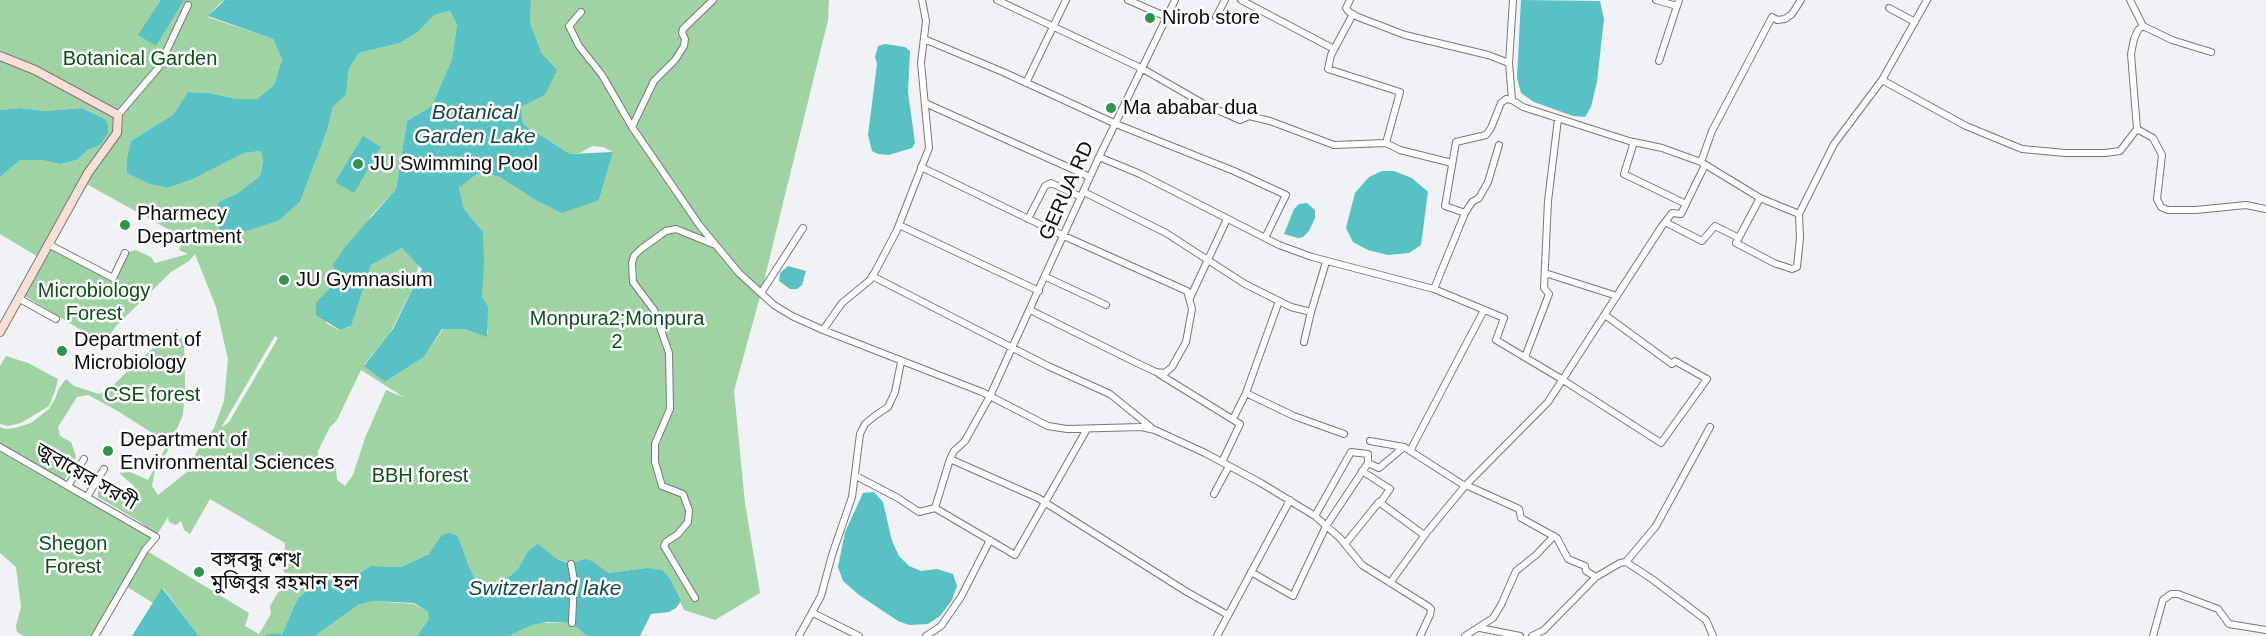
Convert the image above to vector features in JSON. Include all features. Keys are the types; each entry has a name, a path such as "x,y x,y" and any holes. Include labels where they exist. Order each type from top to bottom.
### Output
{"street":[{"path":"632,127 654,81 675,60 684,46 683,29 713,0"},
{"path":"823,330 842,303 872,276 899,225 929,148 921,63 926,21 922,0"},
{"path":"997,0 1143,69 1204,104 1240,120 1249,116 1270,121 1334,145 1386,143 1400,150 1452,163"},
{"path":"1026,83 1066,0"},
{"path":"1128,0 1167,17"},
{"name":"GERUA RD","path":"950,459 954,451 965,441 990,396 1090,177 1175,0"},
{"path":"1216,17 1225,0"},
{"path":"1241,0 1334,49"},
{"path":"1350,0 1347,8 1353,14 1405,35 1488,55 1509,63"},
{"path":"1512,100 1509,63 1513,0"},
{"path":"1656,0 1678,3 1659,62"},
{"path":"1390,583 1466,485 1548,402 1665,222 1672,213 1681,214 1703,164 1712,131 1772,17 1777,20 1785,19 1792,14 1801,0"},
{"path":"1760,198 1736,243 1774,263 1794,269 1797,267 1800,238 1799,214 1834,144 1882,80 1927,0"},
{"path":"2130,0 2143,26 2172,40 2211,52"},
{"path":"0,332 88,173 117,133 118,115 159,67 188,5"},
{"path":"1889,8 1916,22"},
{"path":"581,12 569,26 579,46 602,75 632,127 700,226 739,273 774,305 823,330 990,396 1048,426 1086,429 1141,427 1155,430"},
{"path":"1353,14 1334,49 1328,69 1400,92 1386,143"},
{"path":"1882,80 1966,126 2022,149 2064,153 2120,151 2137,129 2131,54 2134,39 2143,26"},
{"path":"924,39 1116,124 1234,171 1286,195 1265,238"},
{"path":"0,56 35,70 109,108 118,115"},
{"path":"1465,213 1445,206 1455,142 1486,135 1501,103 1506,99 1523,107 1634,142 1662,148 1703,164 1760,198 1799,214"},
{"path":"925,103 1090,177"},
{"path":"1525,357 1549,294 1544,288 1548,201 1558,118"},
{"path":"2137,129 2153,138 2162,155 2157,199 2161,207 2168,210 2196,210 2246,205 2266,209"},
{"path":"1634,142 1624,174 1686,204"},
{"path":"1434,289 1465,213 1472,202 1479,198 1488,183 1499,145"},
{"path":"1100,157 1140,174 1279,245 1326,261 1434,289 1504,318 1496,340 1661,443 1707,379 1675,360 1672,364 1605,315"},
{"path":"921,167 1064,236 1187,291 1192,309 1186,342 1172,367 1165,373 1156,372"},
{"path":"1028,219 1045,186 1051,183 1166,233 1245,284 1291,307 1311,312"},
{"path":"1190,298 1227,219"},
{"path":"1665,222 1702,241 1715,226 1739,238"},
{"path":"899,225 1039,291"},
{"path":"695,598 664,546 688,522 689,510 683,494 662,486 655,462 655,444 670,409 669,354 654,310 633,282 632,263 634,256 651,241 666,231 676,228 716,246"},
{"path":"761,293 803,228"},
{"path":"48,244 113,278 126,253"},
{"path":"1304,342 1326,261"},
{"path":"1545,273 1617,296"},
{"path":"872,276 1011,348 1110,394 1155,430 1222,462 1315,516 1345,544 1362,565 1431,609 1420,636"},
{"path":"1046,277 1106,305"},
{"path":"18,298 56,320"},
{"path":"1233,419 1246,393 1279,301"},
{"path":"1030,310 1156,372 1240,424 1222,462"},
{"path":"1368,463 1379,468 1407,449 1484,310"},
{"path":"799,636 821,596 852,497 861,434 865,424 888,407 895,392 902,362"},
{"path":"1246,393 1293,416 1344,434"},
{"path":"1532,636 1544,630 1596,577 1626,562 1656,526 1710,427"},
{"path":"856,476 919,512 935,508 1015,555 1086,429"},
{"path":"1370,441 1407,449 1466,485 1520,509 1521,518 1557,538 1568,559 1586,566 1586,571 1596,577"},
{"name":"জুবায়ের সরণী","path":"0,447 156,537 145,550 95,636"},
{"path":"1251,572 1293,596 1326,526 1368,463 1368,454 1351,452 1315,516"},
{"path":"68,486 84,459"},
{"path":"935,508 950,459 1045,502 1187,592 1228,615"},
{"path":"1214,494 1229,466"},
{"path":"87,497 104,469"},
{"path":"1345,544 1390,489 1362,471"},
{"path":"1217,636 1290,500"},
{"path":"1380,503 1425,535"},
{"path":"1465,636 1493,618 1516,571 1554,536"},
{"path":"926,636 941,626 961,597 990,540"},
{"path":"1626,562 1706,620 1713,636"},
{"path":"571,564 574,580 572,623"},
{"path":"2153,636 2163,600 2171,594 2178,594 2218,609 2229,624 2266,630"},
{"path":"813,612 859,636"},
{"path":"1479,627 1520,636"}],"green space":[{"path":"0,0 225,0 208,17 273,39 282,59 274,85 257,99 237,99 210,93 189,92 174,114 131,141 127,164 128,173 149,184 168,188 193,179 244,153 261,151 263,163 260,176 238,193 219,202 260,226 278,221 300,202 327,131 333,107 346,95 349,68 359,53 400,43 418,32 434,15 450,11 457,25 452,59 432,106 407,121 396,189 371,216 328,290 326,323 339,330 350,327 371,265 402,248 419,265 411,291 390,333 364,365 385,382 424,357 443,329 464,329 485,336 488,333 482,297 483,232 464,209 459,188 477,174 498,176 532,198 599,200 613,152 603,147 592,146 580,153 570,154 523,124 521,107 545,95 542,54 530,23 531,0 829,0 828,20 761,293 734,391 745,503 760,593 715,620 684,610 668,576 647,568 608,573 557,559 538,545 528,551 518,569 496,588 489,588 474,577 458,536 429,554 401,567 371,566 353,577 315,584 298,598 282,634 199,636 163,588 153,603 124,585 95,636 24,636 17,632 16,626 21,607 16,567 0,553 0,427 15,428 31,423 49,409 66,379 74,386 99,394 110,388 177,328 184,342 183,415 167,452 155,470 152,486 158,495 187,472 197,451 214,428 224,401 228,359 216,307 195,254 189,261 171,272 116,326 104,344 20,293 40,258 0,234 0,177 20,160 42,160 60,164 77,160 96,145 105,119 82,108 45,111 20,108 0,110","holes":["83,182 184,238 179,250 188,254 155,263 151,257 136,250 125,253 112,278 48,244","275,336 278,338 229,422 221,428","361,370 405,398 386,390 365,438 353,475 345,486 337,480 336,468 318,461 318,451 330,427 337,420","88,395 168,443 148,480 130,472 119,473 134,486 131,497 98,490 98,497 142,523 153,534 63,483 76,456 71,442 60,436 58,427 77,397","210,499 285,543 283,571 288,575 270,606 271,614 259,634 245,626 249,613 147,551 168,517 169,522 176,525 181,521 184,530 190,534"]},
{"path":"6,356 28,363 58,379 49,406 21,423 8,426 0,424 0,366"},
{"path":"373,601 414,604 428,612 430,619 417,636 315,636 358,605"},
{"path":"541,623 572,623 587,636 509,636"}],"water":[{"path":"161,0 184,0 156,46 138,35"},
{"name":"Botanical Garden Lake","path":"225,0 531,0 530,23 542,54 557,70 545,95 521,107 523,124 570,154 613,152 599,200 562,213 532,198 498,176 477,174 459,188 464,209 483,232 482,297 488,307 487,337 464,329 442,329 424,357 385,382 364,366 393,329 422,269 402,248 371,265 351,326 340,330 316,315 316,303 328,290 336,276 333,265 345,247 396,189 407,121 432,106 452,59 457,25 450,11 434,15 418,32 400,43 359,53 349,68 346,95 333,107 327,131 300,202 278,221 239,233 220,230 212,220 219,202 238,193 260,176 263,163 261,151 244,153 193,179 168,188 149,184 127,173 131,141 174,114 188,92 210,93 237,99 257,99 274,85 282,59 273,39 208,16"},
{"path":"1521,0 1600,1 1604,19 1597,82 1591,107 1585,117 1573,116 1534,102 1521,93 1517,78"},
{"path":"885,44 905,47 910,51 908,92 915,143 912,148 889,155 872,151 868,135 877,64 875,57 878,46"},
{"path":"20,108 45,111 82,108 105,119 108,133 100,145 88,150 77,160 60,164 42,160 20,160 0,177 0,110"},
{"name":"JU Swimming Pool","path":"363,136 381,147 354,193 335,182"},
{"path":"1382,171 1394,171 1412,178 1428,192 1421,245 1409,253 1388,255 1368,250 1353,242 1346,228 1355,193 1369,177"},
{"path":"1307,203 1315,210 1315,218 1309,231 1303,237 1298,238 1284,234 1294,209 1299,204"},
{"path":"788,266 806,271 802,285 797,289 790,289 779,281 780,273"},
{"path":"874,492 883,502 892,541 899,556 909,566 921,571 937,569 953,574 957,586 952,600 940,616 928,624 909,625 898,621 859,595 843,581 838,567 845,532 863,493"},
{"name":"Switzerland lake","path":"450,533 458,536 474,577 489,588 496,588 518,569 528,551 538,544 557,559 571,564 585,559 592,561 608,573 647,568 662,570 669,577 681,601 669,612 651,614 640,636 587,636 572,623 547,622 532,625 509,636 417,636 429,619 428,612 414,603 373,601 358,605 315,636 264,636 282,634 298,598 315,584 353,577 371,566 401,567 429,554 442,535"},
{"path":"162,588 186,619 199,636 132,636"}],"place":[{"name":"Nirob store","path":"1150,18"},
{"name":"Ma ababar dua","path":"1111,108"},
{"name":"JU Swimming Pool","path":"358,164"},
{"name":"Pharmecy Department","path":"125,225"},
{"name":"JU Gymnasium","path":"284,280"},
{"name":"Department of Microbiology","path":"62,351"},
{"name":"Department of Environmental Sciences","path":"108,451"},
{"name":"বঙ্গবন্ধু শেখ মুজিবুর রহমান হল","path":"199,572"}],"park label":[{"name":"Botanical Garden","path":"140,59"},
{"name":"Microbiology Forest","path":"94,302"},
{"name":"Monpura2;Monpura 2","path":"617,330"},
{"name":"CSE forest","path":"152,395"},
{"name":"BBH forest","path":"420,476"},
{"name":"Shegon Forest","path":"73,556"}]}
